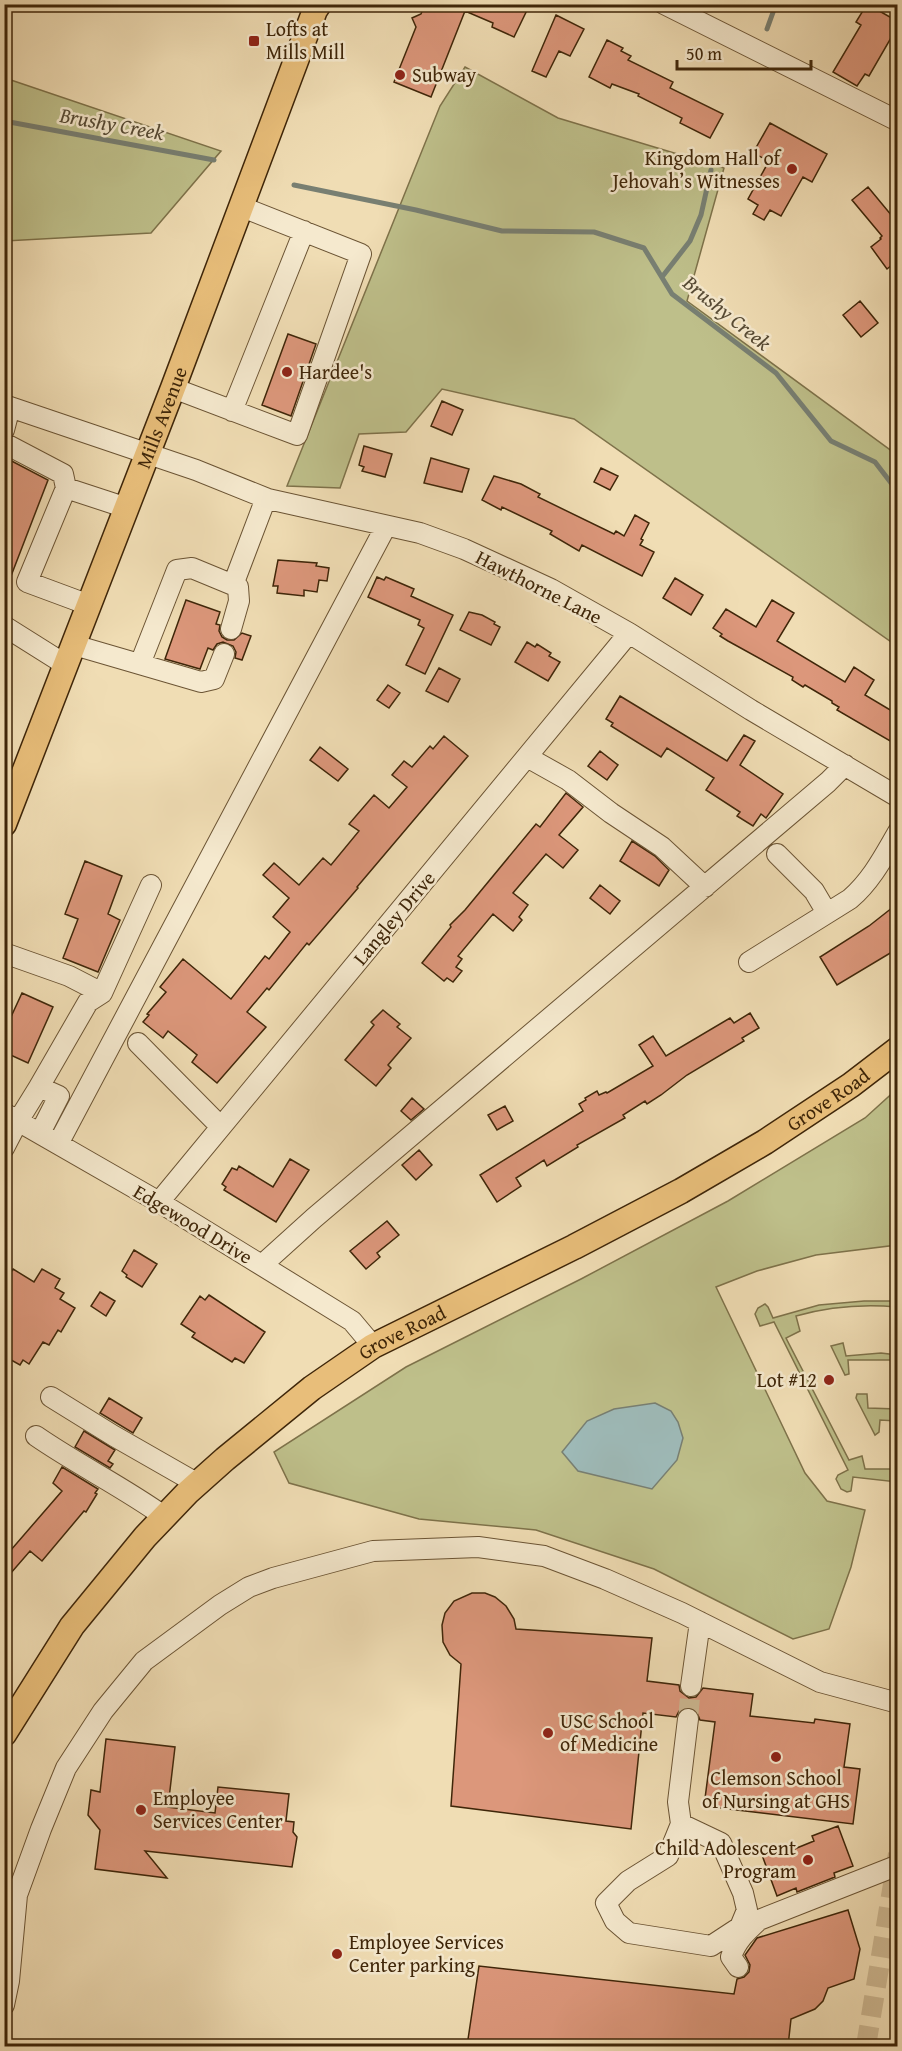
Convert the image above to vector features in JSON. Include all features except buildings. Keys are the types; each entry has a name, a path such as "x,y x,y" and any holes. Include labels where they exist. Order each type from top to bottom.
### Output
{"main road":[{"name":"Mills Avenue","path":"4,824 11,787 70,655 242,207 316,6"},
{"name":"Grove Road","path":"4,1734 72,1626 117,1570 198,1484 312,1388 373,1346 574,1247 681,1191 765,1142 851,1085 897,1049"}],"street":[{"path":"664,4 897,121"},
{"path":"173,388 297,435 361,254 242,207"},
{"path":"232,411 304,231"},
{"path":"4,430 7,406"},
{"name":"Hawthorne Lane","path":"7,406 148,454 266,498 420,532 464,549 551,589 629,633 751,710 897,797"},
{"path":"4,443 63,474 66,488 27,582 89,605"},
{"path":"66,488 127,508"},
{"path":"233,585 266,498"},
{"path":"58,1144 386,526"},
{"path":"140,664 177,570 192,568 238,587 239,601 231,629"},
{"path":"4,626 70,655 140,664 201,682 214,679 224,654"},
{"name":"Langley Drive","path":"159,1202 629,633"},
{"path":"527,757 568,780 611,813 662,847 705,887"},
{"path":"262,1265 314,1218 828,782 844,765"},
{"path":"749,962 828,913 861,889 874,873 897,832"},
{"path":"777,854 814,891 828,913"},
{"path":"4,1149 11,1117 39,1087 88,1002 102,993 151,885"},
{"path":"4,953 69,976 102,993"},
{"path":"138,1043 221,1127"},
{"path":"39,1087 58,1096 40,1133"},
{"name":"Edgewood Drive","path":"11,1117 159,1202 352,1321 373,1346"},
{"path":"51,1397 198,1484"},
{"path":"36,1436 100,1477 134,1495 165,1517"},
{"path":"4,2005 9,1981 11,1895 66,1768 103,1711 144,1661 220,1605 249,1587 273,1578 373,1551 478,1547 544,1556 605,1579 700,1622 820,1682 897,1703"},
{"path":"691,1686 700,1622"},
{"path":"681,1824 721,1843 743,1893 747,1910 740,1927 711,1946 629,1933 615,1921 606,1903 628,1881 668,1856 681,1824 678,1802 688,1719"},
{"path":"738,1967 731,1957 735,1946 759,1920 896,1866"}],"green space":[{"path":"465,67 558,118 724,168 687,301 897,455 897,646 574,419 442,389 406,432 359,434 340,488 287,486 440,106"},
{"path":"5,78 221,151 151,233 5,241"},
{"path":"897,1089 897,1245 816,1255 757,1271 716,1287 805,1473 827,1501 865,1510 851,1567 829,1629 793,1639 654,1569 536,1530 419,1519 289,1483 274,1452 406,1367 581,1279 728,1201 865,1118"},
{"path":"897,1301 897,1307 846,1307 796,1316 800,1331 786,1338 849,1460 862,1456 865,1469 897,1469 897,1482 853,1477 851,1491 847,1492 841,1489 836,1479 838,1475 848,1470 774,1322 760,1326 755,1314 758,1308 765,1304 773,1318 819,1305"},
{"path":"843,1343 846,1356 881,1353 897,1355 897,1360 848,1360 849,1374 845,1375 831,1346"},
{"path":"857,1394 867,1394 868,1408 897,1409 897,1421 880,1420 879,1432 875,1435 856,1398"}],"water":[{"path":"655,1403 671,1411 678,1422 683,1438 677,1460 652,1489 578,1471 562,1452 587,1421 614,1409"}],"waterway":[{"path":"767,29 776,4"},
{"name":"Brushy Creek","path":"4,121 214,160"},
{"path":"662,277 690,241 701,215 711,170"},
{"name":"Brushy Creek","path":"294,185 416,210 502,231 594,232 644,248 672,294 776,373 831,441 875,462 898,492"}],"tunnel":[{"path":"688,1719 691,1686"},
{"path":"866,2046 898,1854"}],"place":[{"name":"Lofts at Mills Mill","path":"254,41"},
{"name":"Subway","path":"400,75"},
{"name":"Kingdom Hall of Jehovah’s Witnesses","path":"792,169"},
{"name":"Hardee's","path":"287,372"},
{"name":"Lot #12","path":"829,1380"},
{"name":"USC School of Medicine","path":"548,1733"},
{"name":"Clemson School of Nursing at GHS","path":"776,1757"},
{"name":"Employee Services Center","path":"141,1810"},
{"name":"Child Adolescent Program","path":"808,1860"},
{"name":"Employee Services Center parking","path":"337,1954"}]}
